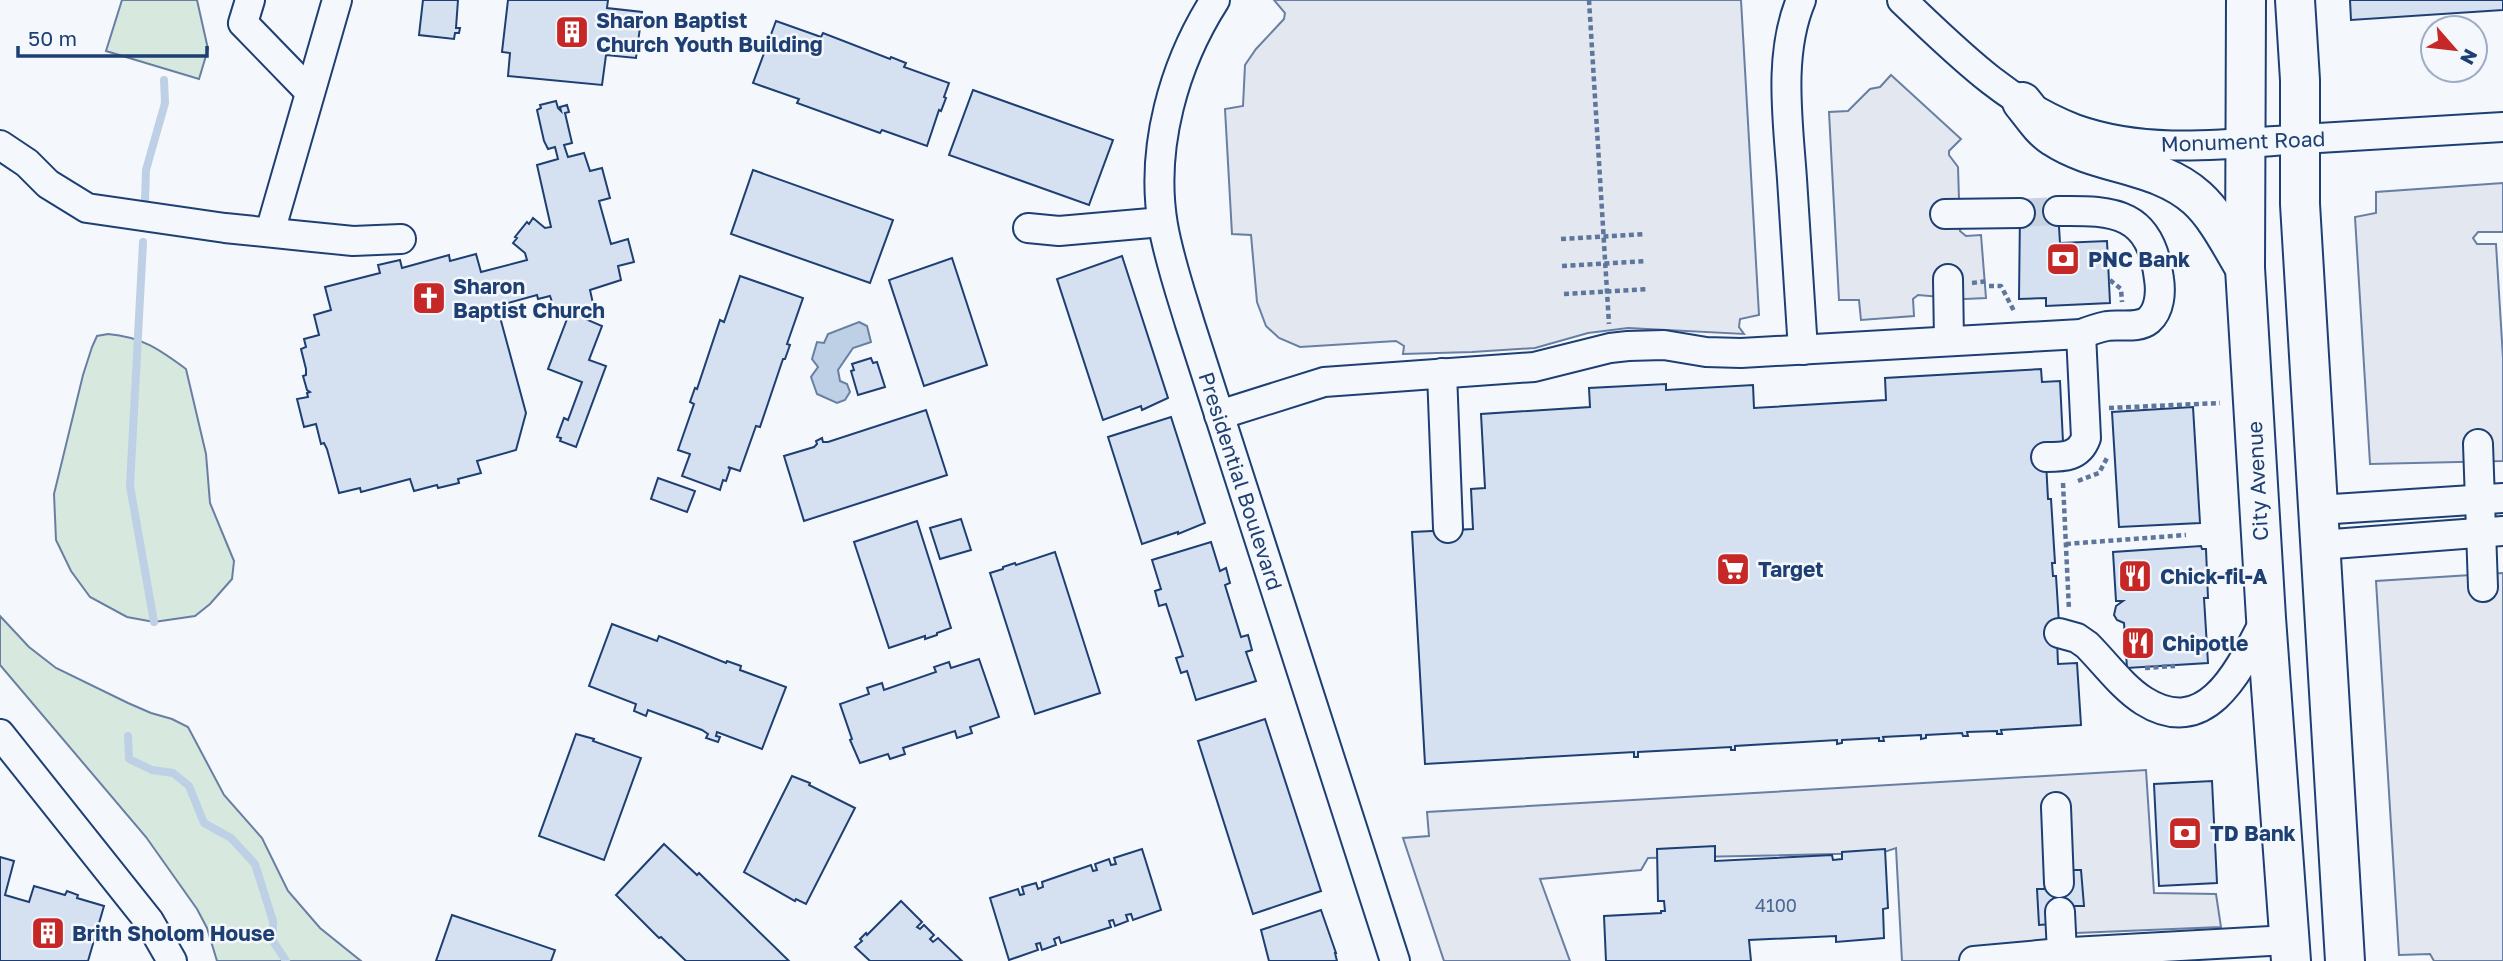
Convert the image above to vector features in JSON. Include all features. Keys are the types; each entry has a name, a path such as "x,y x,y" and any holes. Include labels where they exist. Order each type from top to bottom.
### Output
{"highway":[{"name":"City Avenue","path":"2246,0 2245,268 2290,950"},
{"path":"2295,0 2300,80 2300,204 2345,961"},
{"path":"2022,102 2052,136 2072,147 2156,174 2188,191 2208,210 2245,268"}],"street":[{"path":"250,0 243,23 309,91"},
{"path":"270,232 337,0"},
{"name":"Presidential Boulevard","path":"1215,0 1187,51 1169,105 1161,164 1162,222 1179,288 1219,415 1395,961"},
{"path":"1801,0 1789,36 1788,123 1803,350"},
{"name":"Monument Road","path":"1902,0 1984,75 2022,102 2075,129 2128,142 2177,146 2503,127"},
{"path":"0,145 27,163 48,184 87,208 226,228 353,241 401,239"},
{"path":"1219,415 1324,382 1534,367 1610,348 1639,345 1681,346 1725,353 1803,350 2081,334 2108,326 2140,324 2149,320 2159,302 2158,269 2153,246 2148,238 2129,220 2114,214 2058,211"},
{"path":"1945,214 2020,213"},
{"path":"1028,228 1059,231 1162,222"},
{"path":"1948,279 1949,340"},
{"path":"2046,457 2074,454 2083,446 2086,438 2081,334"},
{"path":"1443,373 1448,528"},
{"path":"2478,444 2492,499 2492,532 2483,587"},
{"path":"2319,528 2492,499"},
{"path":"2319,528 2492,532"},
{"path":"2064,622 2077,638 2143,701 2161,710 2181,713 2200,709 2216,698 2228,684 2266,618"},
{"path":"0,734 149,921 172,961"},
{"path":"2056,807 2059,883"},
{"path":"2060,912 2068,955"},
{"path":"1974,961 2068,955 2290,950"}],"path":[{"path":"1589,0 1609,330"},
{"path":"1561,239 1645,234"},
{"path":"1562,266 1646,261"},
{"path":"2110,280 2122,289 2122,309"},
{"path":"1989,286 2001,286 2014,312"},
{"path":"1564,294 1648,289"},
{"path":"2109,418 2112,399"},
{"path":"2102,408 2220,403"},
{"path":"2064,622 2066,544 2063,482 2082,481 2099,473 2109,454"},
{"path":"2066,544 2186,535"},
{"path":"2135,669 2175,666"}],"shaded area":[{"path":"122,0 197,0 208,49 199,79 106,51"},
{"path":"1274,0 1741,0 1759,315 1740,319 1739,327 1744,334 1628,328 1588,333 1535,348 1472,352 1403,354 1404,346 1396,341 1300,347 1279,338 1266,326 1257,302 1251,235 1232,234 1225,109 1243,106 1245,65 1284,19 1285,13"},
{"path":"1891,75 1961,139 1949,151 1958,167 1960,231 1966,236 1981,235 1986,298 1918,295 1913,299 1914,316 1861,320 1859,300 1839,300 1829,112 1848,111 1870,89 1880,87"},
{"path":"2503,183 2503,232 2478,232 2473,238 2477,244 2496,244 2503,358 2503,461 2370,464 2355,217 2376,213 2376,192"},
{"path":"108,334 150,345 186,369 206,454 210,503 234,561 232,579 210,604 195,616 154,622 127,617 90,597 71,571 56,540 54,494 83,375 97,336"},
{"path":"2503,573 2503,961 2434,961 2430,954 2399,955 2376,581"},
{"path":"0,616 29,647 56,668 128,703 188,727 224,795 262,838 288,891 320,928 361,961 217,961 207,928 197,909 146,837 0,665"},
{"path":"2146,770 2154,893 2216,894 2221,927 2076,933 2066,961 1902,961 1896,848 1881,853 1648,858 1641,870 1540,879 1570,961 1444,961 1403,838 1429,836 1427,812"}],"water":[{"path":"859,322 867,326 871,342 853,348 838,370 840,381 847,384 850,392 845,400 837,403 817,394 811,377 818,367 812,359 817,342 824,343 828,334"}],"building":[{"path":"423,0 458,0 456,28 460,28 454,39 419,35"},
{"name":"Sharon Baptist Church Youth Building","path":"508,0 608,0 607,8 642,12 636,58 606,55 602,85 508,76 510,53 502,52"},
{"path":"2350,0 2503,0 2503,10 2351,20"},
{"path":"776,21 821,37 823,33 890,59 891,57 906,63 904,67 949,83 944,97 946,98 927,146 882,130 880,133 797,103 799,99 753,83"},
{"path":"973,90 1113,140 1089,205 949,155"},
{"name":"Sharon Baptist Church","path":"556,101 561,111 560,107 567,105 569,112 565,113 572,143 564,145 568,157 584,153 590,171 602,168 610,198 599,201 611,244 628,239 634,262 618,266 621,280 590,290 594,308 585,310 583,318 602,326 589,360 606,366 576,447 560,441 561,438 557,437 564,418 568,420 582,382 548,369 567,319 563,305 554,308 550,296 538,299 537,295 497,306 526,413 516,450 477,461 481,473 458,479 459,483 414,491 410,479 361,492 360,488 339,493 327,449 324,443 321,444 316,424 304,427 297,399 308,397 307,393 310,392 303,376 306,375 301,349 306,347 304,339 319,335 314,315 331,310 325,287 380,273 378,265 400,260 402,268 449,255 450,261 476,254 481,272 527,260 525,253 513,243 517,238 515,237 533,218 545,228 551,227 537,165 558,159 555,147 548,149 544,141 537,110 541,108 540,105"},
{"path":"753,170 893,220 870,283 731,234"},
{"name":"PNC Bank","path":"2058,210 2060,243 2107,241 2110,303 2046,306 2046,298 2019,299 2020,212"},
{"path":"1122,256 1168,398 1142,410 1141,406 1103,420 1057,279"},
{"path":"952,258 987,365 924,386 889,280"},
{"path":"740,276 803,298 787,344 790,345 760,427 756,426 740,471 728,467 730,469 726,481 723,480 720,490 682,476 690,454 678,450 694,404 690,402 695,388 697,389 720,320 724,322"},
{"path":"871,358 873,363 877,362 885,387 858,395 851,371 854,370 852,364"},
{"name":"Target","path":"2041,369 2042,382 2060,381 2063,442 2045,443 2055,563 2052,563 2053,576 2056,576 2060,639 2057,639 2058,664 2077,663 2081,725 2001,730 2002,734 1997,734 1997,731 1967,732 1968,736 1963,736 1962,733 1926,735 1926,738 1921,739 1921,735 1883,737 1884,741 1879,741 1879,738 1842,740 1842,743 1837,744 1837,740 1735,746 1735,750 1731,750 1731,747 1638,752 1638,757 1634,757 1634,752 1425,764 1412,532 1473,529 1471,489 1485,488 1481,414 1590,407 1589,388 1666,384 1666,390 1753,385 1754,408 1886,400 1885,378"},
{"path":"2193,407 2200,523 2119,527 2112,412"},
{"path":"926,410 947,475 804,521 784,456 814,447 816,441 822,438 823,442 828,442"},
{"path":"1171,417 1205,523 1142,544 1108,437"},
{"path":"658,478 695,491 687,512 651,499"},
{"path":"961,519 971,550 940,559 930,528"},
{"path":"917,521 951,628 925,639 925,636 889,648 854,542"},
{"path":"1211,542 1220,571 1226,568 1230,583 1225,585 1241,637 1248,635 1252,650 1246,652 1256,681 1196,700 1187,671 1181,673 1176,658 1183,656 1166,604 1159,606 1155,591 1161,589 1152,560"},
{"path":"2201,546 2206,549 2208,598 2204,598 2208,663 2127,668 2124,623 2114,615 2116,606 2123,601 2116,601 2113,552"},
{"path":"1055,552 1100,693 1035,714 990,573"},
{"path":"612,624 657,641 659,636 726,663 727,661 741,666 740,670 786,687 762,749 717,732 716,736 720,737 718,742 706,738 708,734 702,730 648,710 646,716 634,711 636,704 589,686"},
{"path":"979,659 999,717 970,727 972,733 957,738 955,731 903,748 905,754 890,759 888,754 860,763 840,704 869,694 867,688 882,683 884,690 936,672 934,667 949,662 951,668"},
{"path":"1265,719 1321,891 1253,914 1198,741"},
{"path":"576,734 641,758 604,860 539,836"},
{"path":"792,776 855,808 806,904 796,899 795,901 744,872"},
{"name":"TD Bank","path":"2212,781 2217,883 2159,886 2154,784"},
{"path":"664,844 697,875 699,873 789,961 686,961 659,938 616,895"},
{"path":"1715,846 1715,861 1832,855 1833,860 1842,859 1842,852 1885,849 1888,908 1883,909 1884,938 1836,942 1836,936 1749,940 1751,961 1606,961 1604,916 1665,911 1664,901 1658,901 1657,849"},
{"path":"1142,849 1161,910 1133,920 1131,914 1126,915 1128,921 1115,926 1113,920 1109,921 1111,927 1061,943 1059,937 1054,939 1056,945 1042,950 1040,943 1036,944 1038,950 1009,960 990,898 1018,889 1020,895 1024,894 1022,887 1036,883 1038,889 1043,887 1042,882 1091,865 1093,871 1097,870 1095,864 1109,859 1111,865 1116,864 1114,858"},
{"name":"Brith Sholom House","path":"0,857 14,861 5,895 29,902 34,886 65,895 67,891 78,895 77,898 104,906 88,961 0,961"},
{"path":"2068,870 2081,870 2084,906 2072,906 2073,911 2052,924 2039,925 2037,889 2049,889"},
{"path":"901,901 922,922 917,927 920,929 924,925 934,935 930,939 933,942 938,938 962,961 870,961 855,947 866,933 867,935"},
{"path":"1321,910 1337,961 1269,961 1261,930"},
{"path":"452,915 555,950 551,961 436,961"}],"waterway":[{"path":"145,201 146,170 165,103 164,80"},
{"path":"143,242 130,486 154,622"},
{"path":"128,736 129,759 152,770 173,773 189,786 204,823 231,838 255,864 273,921 273,941 286,961"}],"tunnel":[{"path":"2020,213 2058,211"}],"place":[{"name":"Sharon Baptist Church Youth Building","path":"572,32"},
{"name":"PNC Bank","path":"2063,259"},
{"name":"Sharon Baptist Church","path":"429,298"},
{"name":"Target","path":"1733,569"},
{"name":"Chick-fil-A","path":"2135,576"},
{"name":"Chipotle","path":"2138,643"},
{"name":"TD Bank","path":"2185,833"},
{"name":"Brith Sholom House","path":"48,933"}]}
